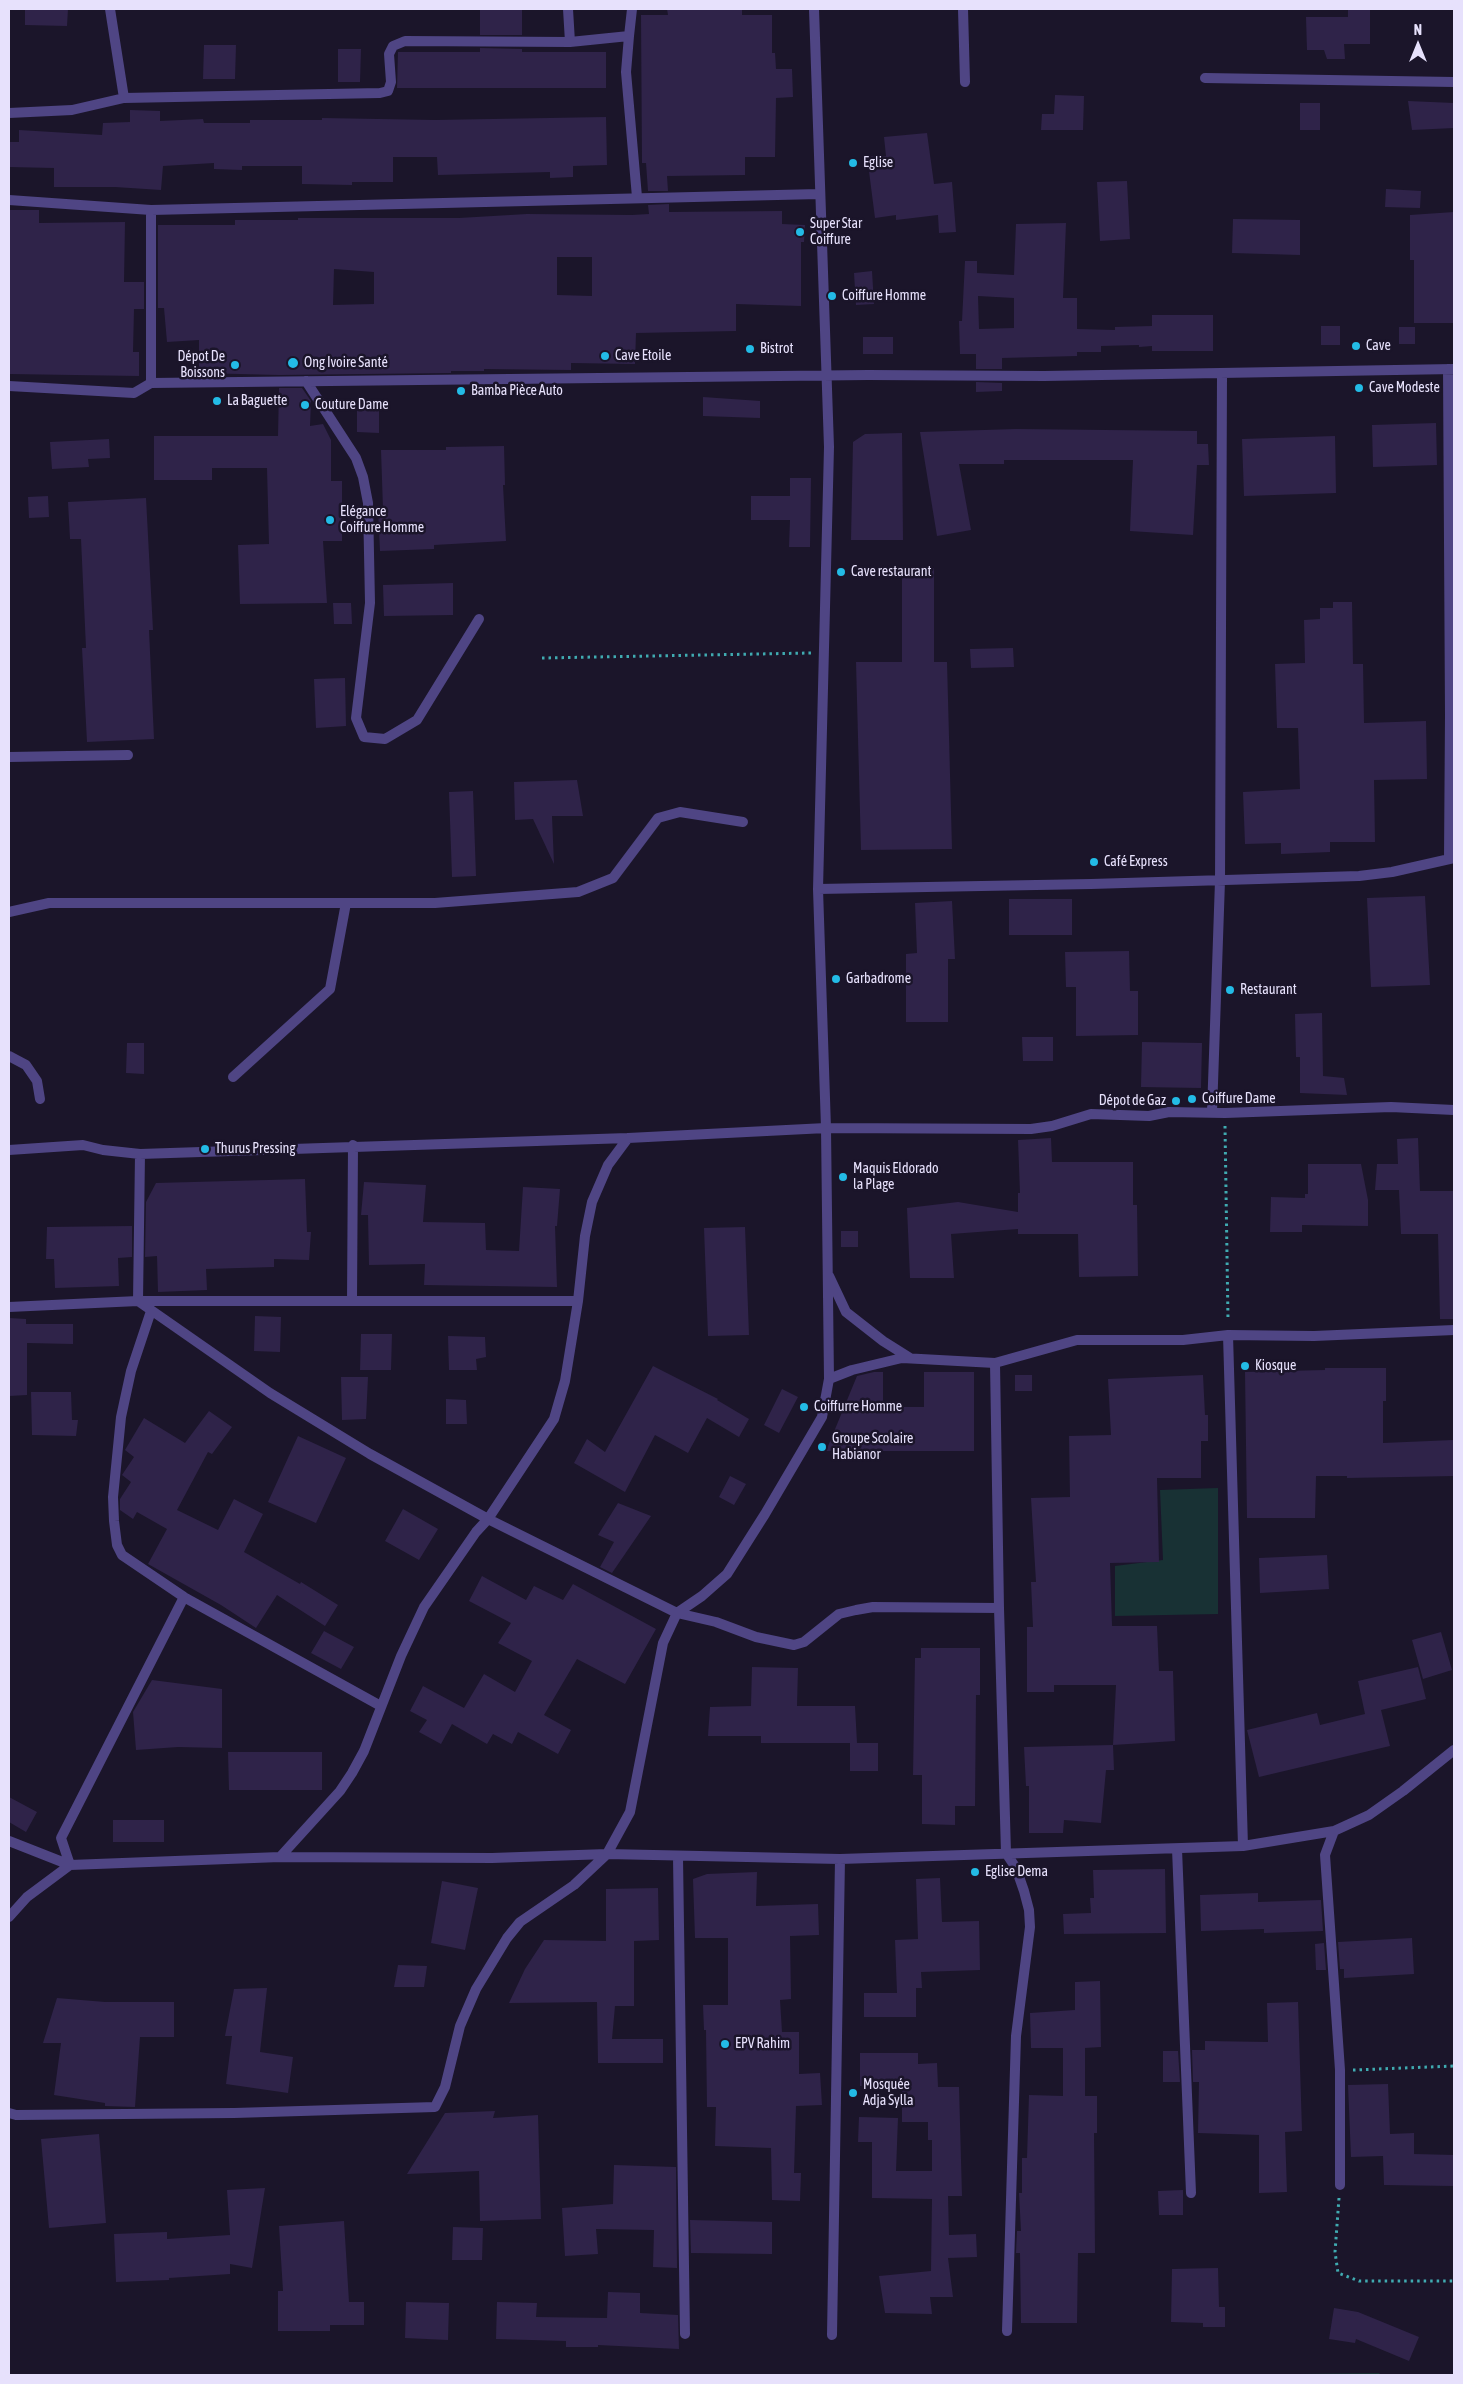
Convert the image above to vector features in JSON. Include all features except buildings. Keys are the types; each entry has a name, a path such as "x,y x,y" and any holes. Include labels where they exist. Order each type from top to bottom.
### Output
{"street":[{"path":"110,9 124,98"},
{"path":"568,9 570,42"},
{"path":"632,9 626,72 637,197"},
{"path":"9,2113 16,2115 234,2113 435,2107 445,2087 460,2026 473,1996 508,1938 520,1922 574,1885 608,1854 630,1812 663,1642 677,1613 702,1596 727,1574 822,1418 829,1379 826,1128 818,889 829,490 829,415 819,194 814,9"},
{"path":"963,9 965,82"},
{"path":"9,113 72,110 124,98 380,93 388,91 391,82 389,54 393,46 405,41 570,42 629,36"},
{"path":"1205,78 1454,82"},
{"path":"9,200 151,210 819,194"},
{"path":"151,210 151,383"},
{"path":"9,386 134,393 151,383 1222,374 1451,369 1450,696 1452,858 1392,872 1359,876 1220,881 818,889"},
{"path":"1212,1112 1220,881 1222,374"},
{"path":"306,381 356,458 365,486 368,504 370,603 356,718 364,737 385,739 417,720 480,619"},
{"path":"9,757 128,755"},
{"path":"9,912 50,903 435,902 578,892 613,878 658,818 680,812 743,822"},
{"path":"233,1077 330,989 346,903"},
{"path":"9,1056 26,1065 37,1081 40,1099"},
{"path":"9,1150 83,1145 103,1150 140,1154 352,1145 628,1138 826,1128 1031,1129 1052,1126 1091,1114 1149,1116 1169,1112 1225,1113 1391,1106 1454,1110"},
{"path":"280,1857 340,1791 352,1773 364,1751 401,1656 424,1607 476,1532 488,1519 554,1420 565,1381 578,1301 585,1236 592,1202 608,1165 628,1138"},
{"path":"352,1145 352,1301"},
{"path":"138,1301 140,1154"},
{"path":"828,1273 846,1312 883,1341 911,1358"},
{"path":"9,1307 138,1301 578,1301"},
{"path":"138,1301 278,1398 370,1454 488,1519 677,1613 716,1622 756,1637 794,1645 804,1642 839,1614 856,1610 873,1607 999,1608"},
{"path":"151,1311 131,1371 121,1418 114,1482 114,1521 117,1546 122,1555 184,1597 381,1706"},
{"path":"829,1379 877,1363 911,1358 996,1363 1077,1340 1183,1340 1228,1335 1314,1336 1454,1330"},
{"path":"1228,1335 1243,1846"},
{"path":"996,1363 999,1608 1006,1853 1016,1868 1024,1891 1030,1927 1016,2036 1007,2331"},
{"path":"70,1865 61,1838 184,1597"},
{"path":"9,1841 70,1865 280,1857 492,1858 608,1854 840,1860 1243,1846 1334,1831 1368,1815 1403,1791 1454,1750"},
{"path":"1334,1831 1325,1855 1340,2070 1340,2185"},
{"path":"1177,1849 1191,2192"},
{"path":"678,1857 685,2334"},
{"path":"832,2334 840,1860"},
{"path":"9,1917 27,1897 70,1865"}],"path":[{"path":"542,658 824,653"},
{"path":"1225,1113 1228,1335"},
{"path":"1340,2070 1454,2066"},
{"path":"1340,2185 1335,2252 1338,2273 1359,2281 1454,2281"}],"green space":[{"path":"1218,1488 1218,1614 1115,1616 1115,1566 1163,1560 1160,1490"},
{"path":"1379,2373 1381,2375 1220,2375"}],"place":[{"name":"Eglise","path":"853,163"},
{"name":"Super Star Coiffure","path":"800,232"},
{"name":"Coiffure Homme","path":"832,296"},
{"name":"Cave","path":"1356,346"},
{"name":"Bistrot","path":"750,349"},
{"name":"Cave Etoile","path":"605,356"},
{"name":"Ong Ivoire Santé","path":"293,363"},
{"name":"Dépot De Boissons","path":"235,365"},
{"name":"Cave Modeste","path":"1359,388"},
{"name":"Bamba Pièce Auto","path":"461,391"},
{"name":"La Baguette","path":"217,401"},
{"name":"Couture Dame","path":"305,405"},
{"name":"Elégance Coiffure Homme","path":"330,520"},
{"name":"Cave restaurant","path":"841,572"},
{"name":"Café Express","path":"1094,862"},
{"name":"Garbadrome","path":"836,979"},
{"name":"Restaurant","path":"1230,990"},
{"name":"Coiffure Dame","path":"1192,1099"},
{"name":"Dépot de Gaz","path":"1176,1101"},
{"name":"Thurus Pressing","path":"205,1149"},
{"name":"Maquis Eldorado la Plage","path":"843,1177"},
{"name":"Kiosque","path":"1245,1366"},
{"name":"Coiffurre Homme","path":"804,1407"},
{"name":"Groupe Scolaire Habianor","path":"822,1447"},
{"name":"Eglise Dema","path":"975,1872"},
{"name":"EPV Rahim","path":"725,2044"},
{"name":"Mosquée Adja Sylla","path":"853,2093"}]}
